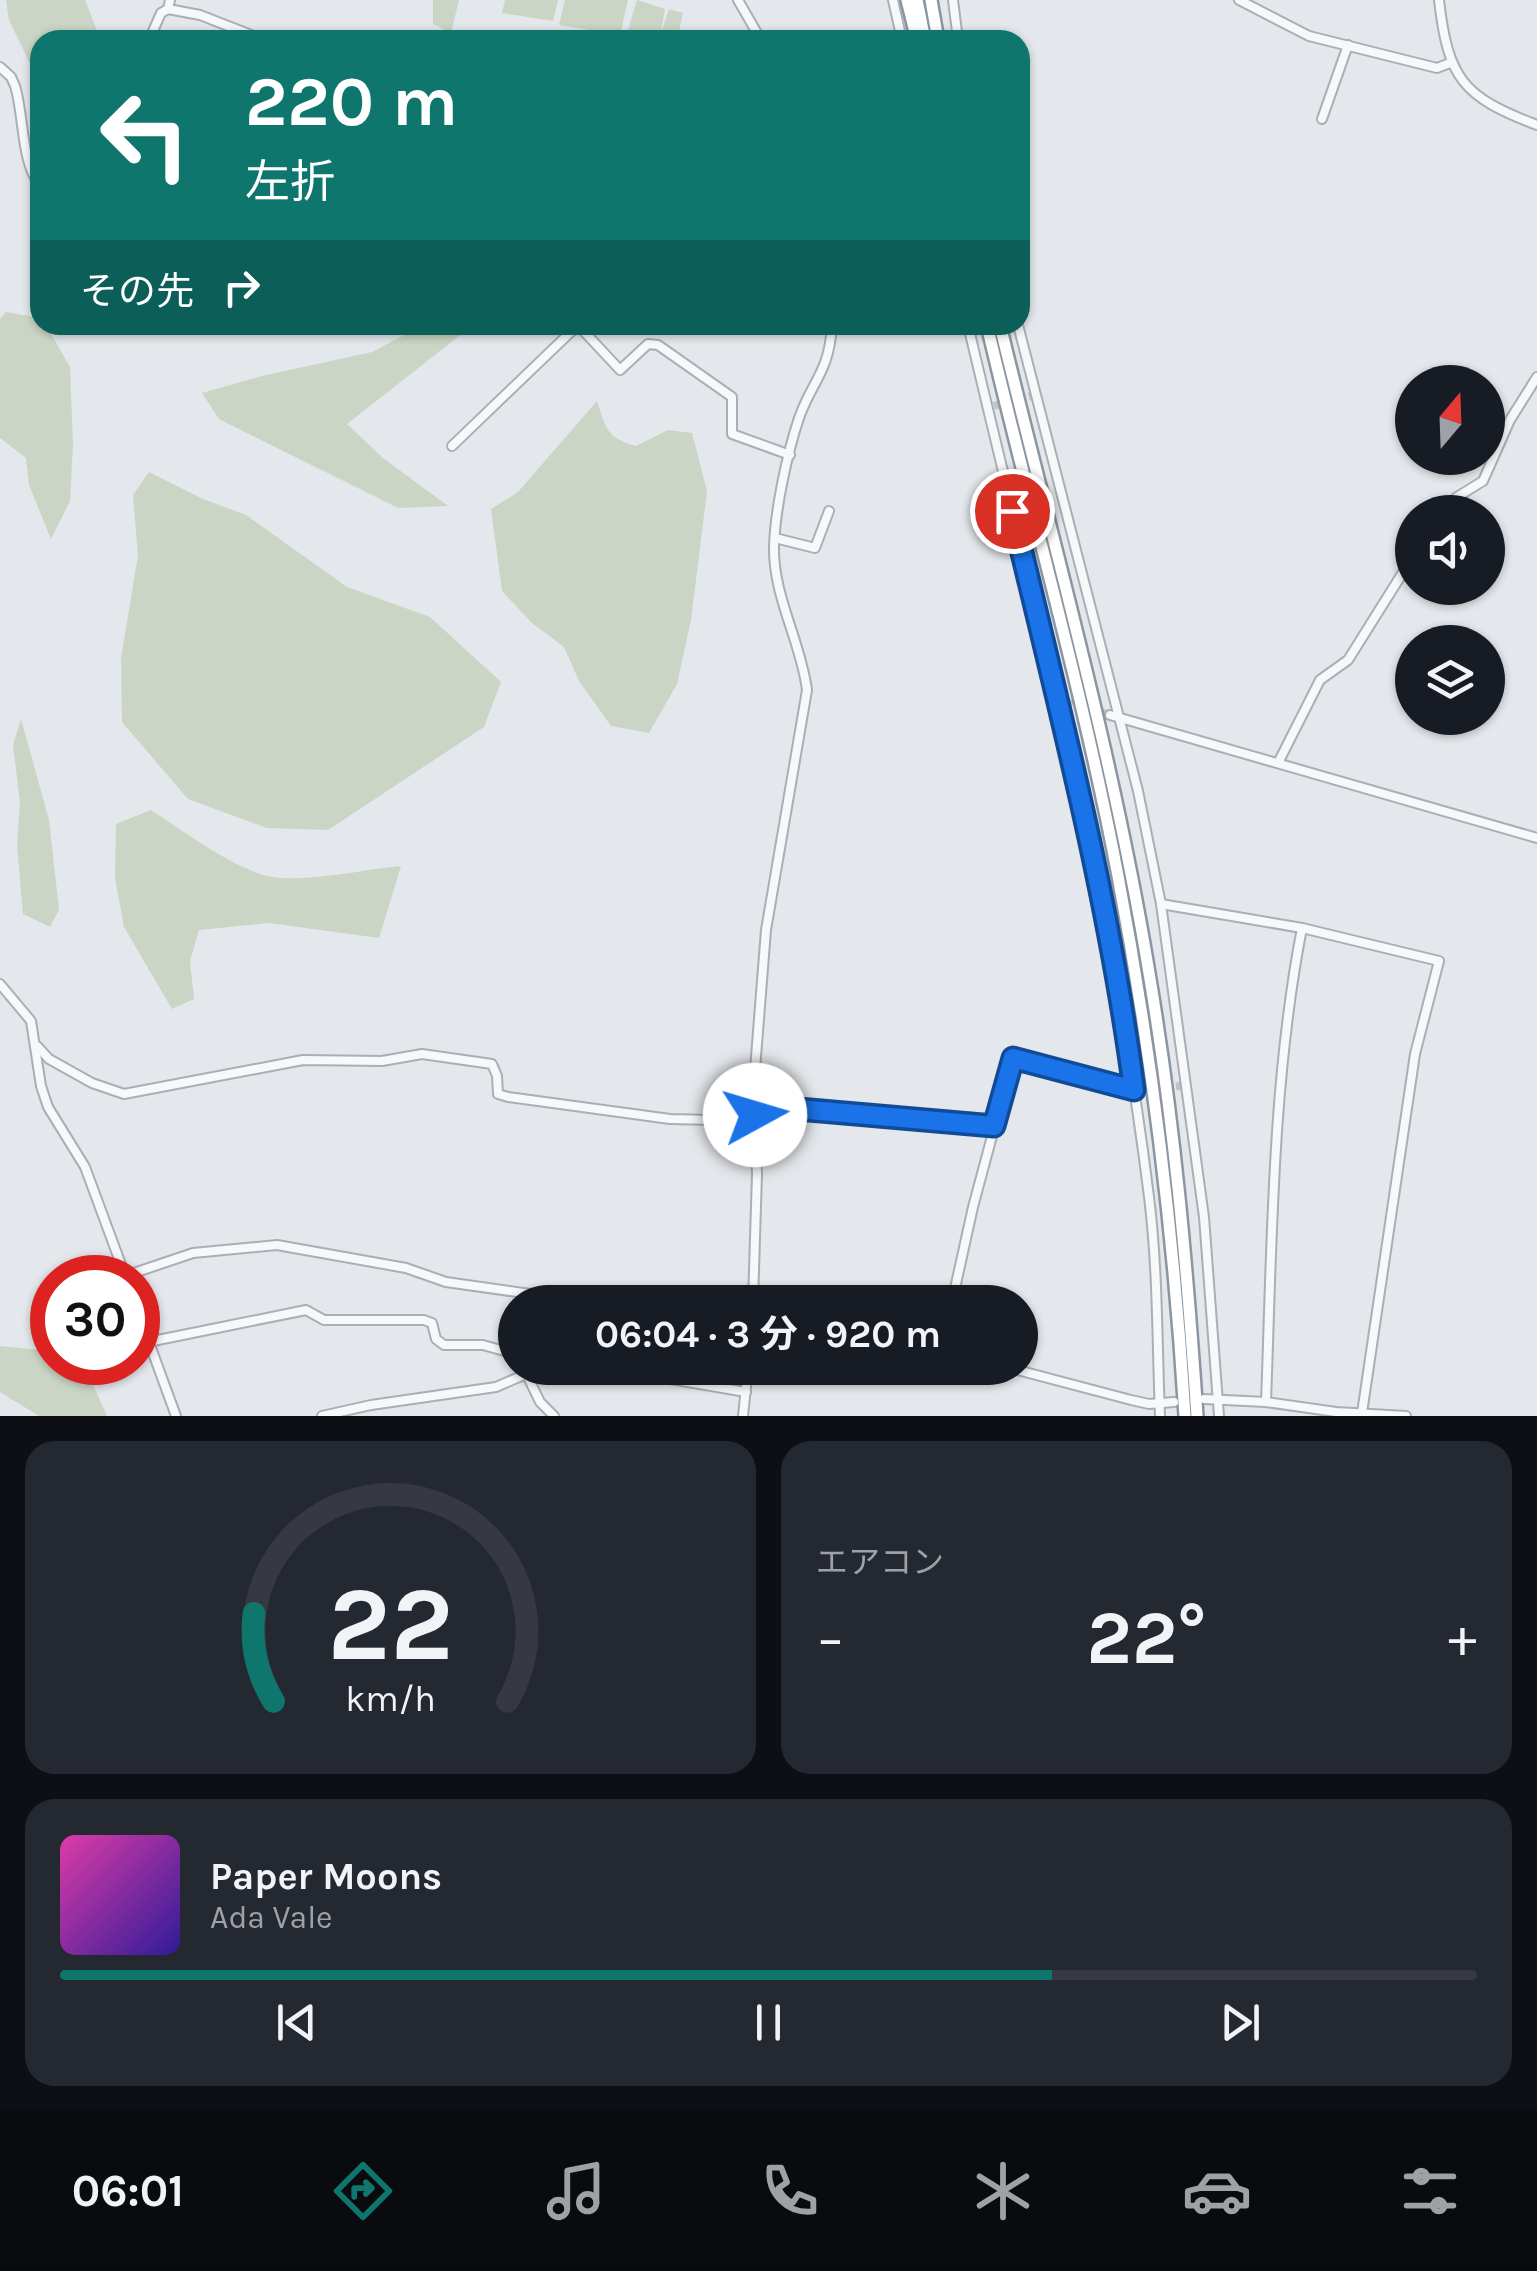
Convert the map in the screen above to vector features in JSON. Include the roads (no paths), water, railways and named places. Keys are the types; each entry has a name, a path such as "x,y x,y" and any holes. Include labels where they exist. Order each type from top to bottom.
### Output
{"highway":[{"path":"907,0 915,30"},
{"path":"917,0 924,30"},
{"path":"935,0 940,30"},
{"path":"989,335 1118,873 1160,1128 1184,1416"},
{"path":"1002,335 1105,754 1149,970 1180,1188 1197,1416"}],"street":[{"path":"738,0 755,30"},
{"path":"893,0 900,30"},
{"path":"953,0 957,30"},
{"path":"1239,0 1309,36 1437,68 1450,63"},
{"path":"1439,0 1450,63 1473,93 1490,106 1537,125"},
{"path":"153,30 161,13 170,5 238,30"},
{"path":"1322,120 1348,45"},
{"path":"0,67 15,86 30,156"},
{"path":"452,446 568,335"},
{"path":"587,335 620,370 648,344 658,345 732,397 732,434 790,456"},
{"path":"754,1285 757,1174 754,1082 766,930 807,698 802,655 776,572 775,538 798,422 827,364 831,335"},
{"path":"971,335 1060,701 1137,1090 1150,1202 1160,1416"},
{"path":"1020,335 1114,716 1138,791 1160,904 1204,1216 1219,1416"},
{"path":"1462,495 1483,481 1510,420 1537,377"},
{"path":"775,538 815,548 829,512"},
{"path":"1278,764 1320,680 1348,660 1395,585"},
{"path":"1114,716 1537,838"},
{"path":"1160,904 1302,928 1439,961 1415,1054 1362,1412"},
{"path":"1266,1402 1289,992 1302,928"},
{"path":"0,984 31,1021 48,1107 84,1167 118,1255"},
{"path":"37,1046 50,1059 92,1083 124,1094 303,1060 363,1062 422,1054 492,1064 498,1094 508,1097 670,1119 755,1118 798,1109 994,1126"},
{"path":"956,1285 1013,1058 1137,1090"},
{"path":"160,1265 194,1253 277,1245 406,1268 446,1282 498,1289"},
{"path":"160,1340 306,1310 324,1320 424,1320 432,1323 436,1339 444,1345 483,1345 498,1349"},
{"path":"160,1374 176,1416"},
{"path":"1038,1375 1131,1400 1174,1402"},
{"path":"322,1416 500,1385"},
{"path":"532,1385 540,1402 554,1416"},
{"path":"705,1385 746,1392"},
{"path":"743,1416 747,1385"},
{"path":"1204,1399 1406,1416"}],"tunnel":[{"path":"994,406 1031,396"},
{"path":"1065,702 1110,715"},
{"path":"1140,1090 1181,1086"}]}
